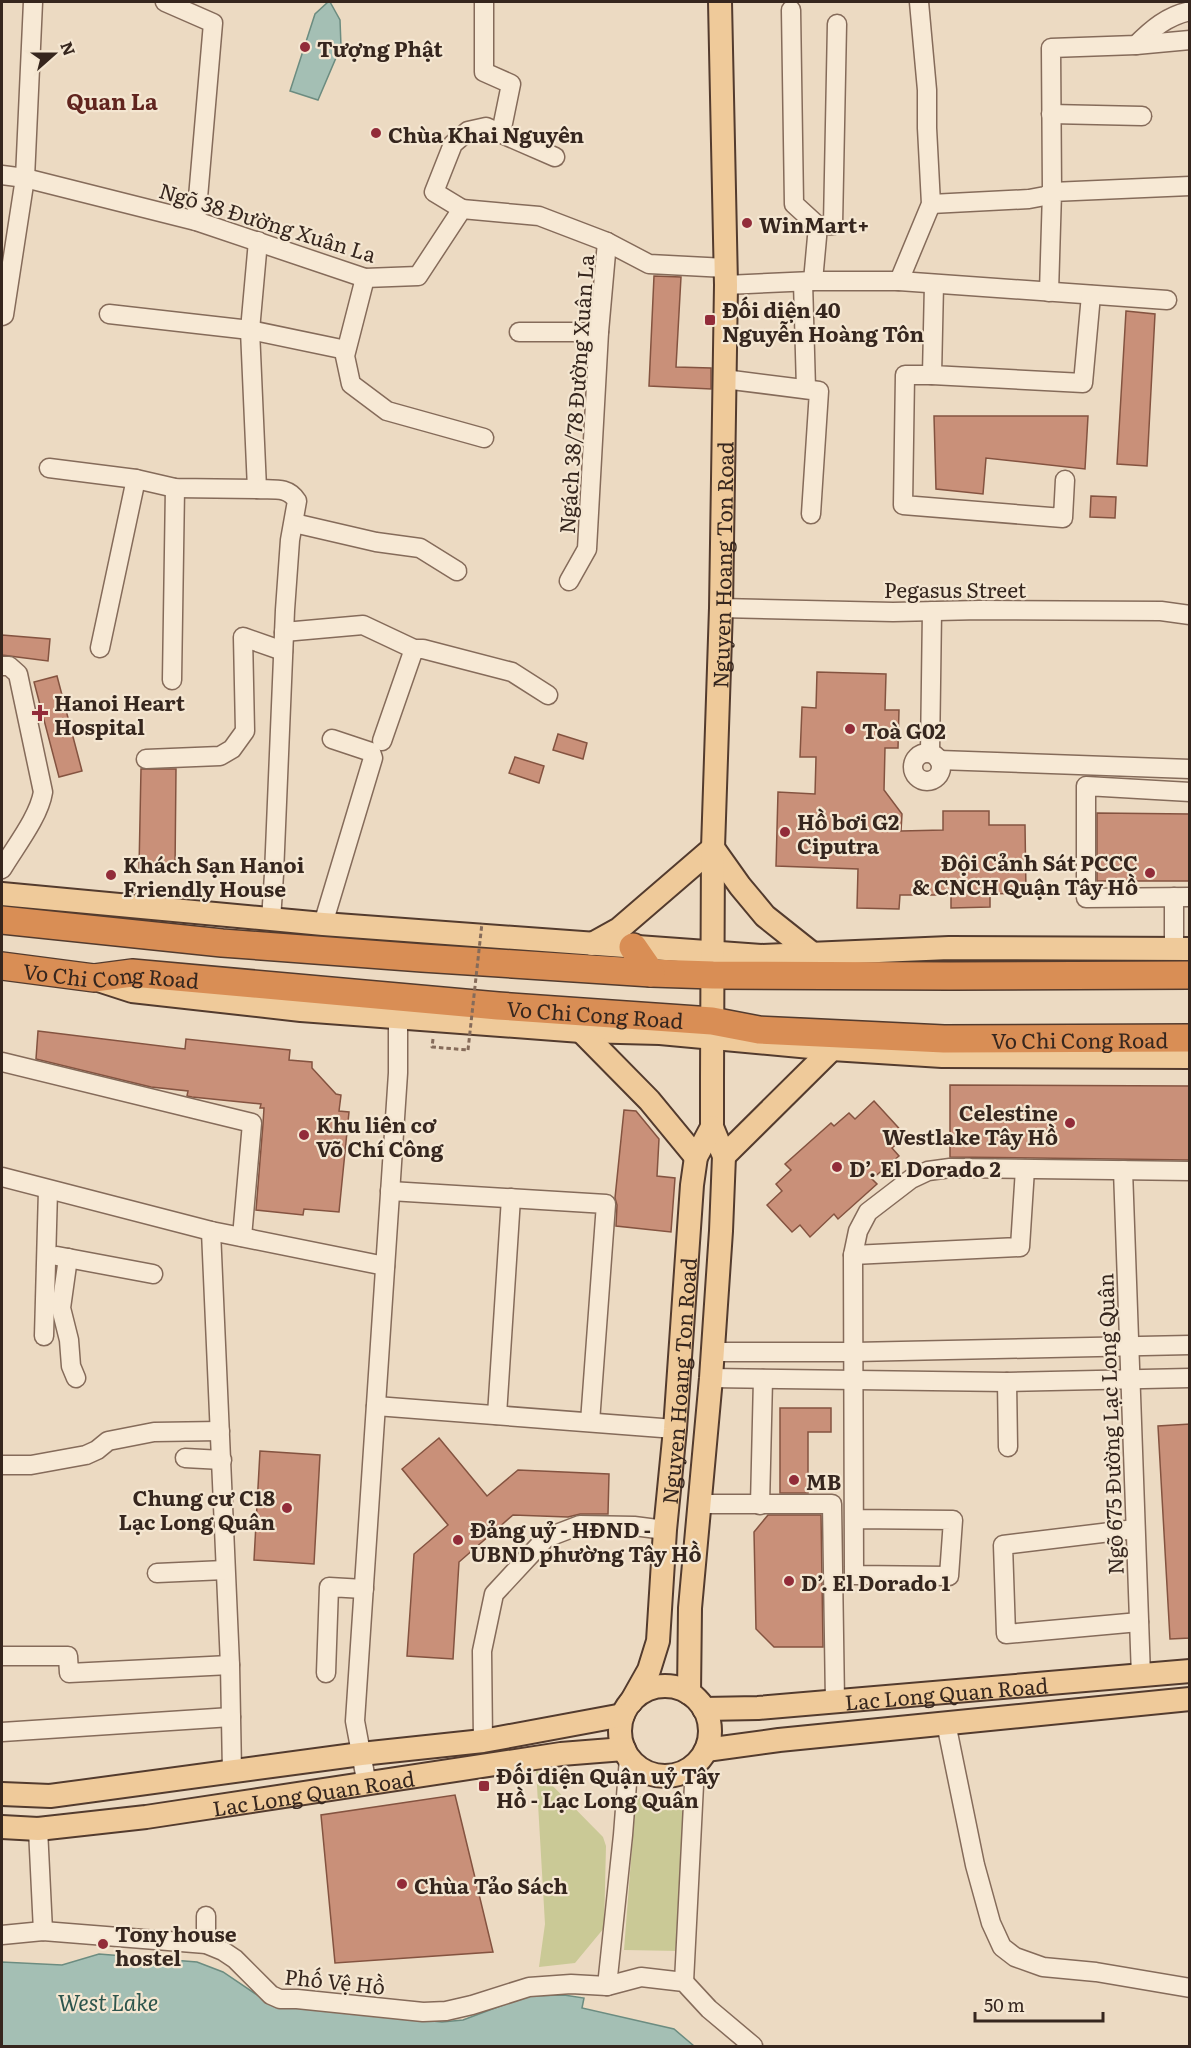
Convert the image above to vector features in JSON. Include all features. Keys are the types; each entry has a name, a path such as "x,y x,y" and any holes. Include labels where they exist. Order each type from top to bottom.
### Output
{"highway":[{"name":"Vo Chi Cong Road","path":"2,920 222,943 651,973 713,964 1190,975"},
{"path":"633,947 651,973"},
{"path":"713,964 761,956"},
{"name":"Vo Chi Cong Road","path":"2,966 94,978 132,973 498,1006 768,1037 1190,1038"},
{"path":"660,1033 712,1029"}],"main road":[{"name":"Nguyen Hoang Ton Road","path":"688,1693 690,1608 711,1378 724,1156 712,1127 713,848 721,608 726,276 720,2"},
{"path":"592,944 619,929 713,848 765,916 814,955"},
{"name":"Vo Chi Cong Road","path":"2,894 271,920 633,947 713,964"},
{"path":"761,956 949,948 1182,949"},
{"name":"Vo Chi Cong Road","path":"94,978 132,991 301,1010 581,1031 660,1033"},
{"path":"581,1031 649,1100 696,1157"},
{"name":"Vo Chi Cong Road","path":"768,1037 832,1049 942,1056 1190,1057"},
{"path":"724,1156 832,1049"},
{"name":"Nguyen Hoang Ton Road","path":"627,1709 649,1670 658,1641 692,1185 696,1157 712,1127"},
{"name":"Lac Long Quan Road","path":"704,1709 758,1708 835,1702 1190,1671"},
{"path":"664,1686 688,1693 704,1709 709,1722 710,1737 701,1758 674,1776 648,1773 627,1754 621,1738 621,1726 627,1709 640,1694 651,1688 664,1686"},
{"name":"Lac Long Quan Road","path":"701,1758 778,1740 1190,1699"},
{"name":"Lac Long Quan Road","path":"2,1794 50,1797 361,1754 483,1741 627,1709"},
{"name":"Lac Long Quan Road","path":"2,1827 39,1829 146,1816 573,1753 627,1754"}],"street":[{"path":"2,316 4,315 25,178 33,2"},
{"path":"165,2 213,23 196,221"},
{"path":"484,2 484,72 511,84 501,133"},
{"path":"900,281 931,204 927,90 919,2"},
{"path":"791,10 794,204 818,226 833,225 837,24"},
{"path":"1136,45 1149,32 1173,16 1190,11"},
{"path":"1049,292 1052,192 1051,48 1136,45 1190,40"},
{"path":"1051,114 1142,116"},
{"path":"555,157 486,127 468,131 453,144 434,192 462,209 539,216 608,242 649,264 726,276 808,282 900,281 1167,300"},
{"name":"Ngõ 38 Đường Xuân La","path":"2,175 25,178 196,221 365,278 418,276 462,209"},
{"path":"931,204 1029,199 1052,192 1190,186"},
{"path":"806,389 808,282 818,226"},
{"path":"257,489 250,330 258,241"},
{"name":"Ngách 38/78 Đường Xuân La","path":"569,581 587,549 599,332 608,242"},
{"path":"365,278 345,356 351,384 387,411 484,438"},
{"path":"932,375 934,284"},
{"path":"1065,480 1063,518 903,505 905,375 1083,383 1091,295"},
{"path":"109,314 250,330 346,350"},
{"path":"519,332 599,332"},
{"path":"724,379 819,391 811,514"},
{"path":"49,468 136,479 174,488 285,490 293,494 297,501 290,540 284,632 271,920"},
{"path":"100,648 136,479"},
{"path":"172,680 174,488"},
{"path":"294,523 376,542 420,548 457,571"},
{"name":"Pegasus Street","path":"721,608 1161,611 1190,615"},
{"path":"932,611 935,756 1190,769"},
{"path":"284,632 363,625 414,649 423,649 512,672 548,695"},
{"path":"146,759 220,756 232,749 245,731 243,637 283,651"},
{"path":"382,741 414,649"},
{"path":"2,666 9,666 18,674 43,792 36,813 2,869"},
{"path":"323,924 373,758 371,752 332,740"},
{"path":"1182,949 1182,897 1086,898 1086,786 1190,792"},
{"path":"368,1785 356,1721 398,1073 398,1017"},
{"path":"2,1062 252,1123 242,1238"},
{"path":"855,1519 952,1520 949,1576 854,1575 853,1255 858,1231 868,1212 911,1179 928,1171 950,1168 1190,1171"},
{"path":"853,1255 1020,1247 1025,1169"},
{"name":"Ngõ 675 Đường Lạc Long Quân","path":"1123,1170 1141,1676"},
{"path":"2,1177 211,1231 385,1266"},
{"path":"44,1336 48,1190"},
{"path":"390,1191 606,1204 590,1422"},
{"path":"497,1415 512,1198"},
{"path":"211,1231 230,1665 232,1772"},
{"path":"46,1254 153,1274"},
{"path":"68,1258 61,1308 75,1378"},
{"path":"712,1352 854,1352 1190,1345"},
{"path":"711,1378 1007,1383 1190,1378"},
{"path":"760,1505 763,1379"},
{"path":"1007,1383 1008,1447"},
{"path":"376,1406 675,1429"},
{"path":"2,1465 31,1465 86,1455 108,1441 154,1432 220,1431"},
{"path":"185,1458 222,1460"},
{"path":"699,1503 832,1504 835,1702"},
{"path":"483,1741 482,1651 494,1594 546,1538 580,1525 634,1526 665,1530"},
{"path":"1135,1529 1003,1545 1006,1634 1139,1622"},
{"path":"157,1573 225,1570"},
{"path":"326,1673 329,1587 364,1589"},
{"path":"2,1656 68,1656 69,1673 230,1665"},
{"path":"2,1732 231,1717"},
{"path":"946,1723 975,1865 991,1923 1002,1947 1015,1957 1043,1967 1096,1972 1190,1988"},
{"path":"607,1986 623,1835 627,1754"},
{"path":"701,1758 684,1982 709,2009 753,2046"},
{"path":"39,1829 43,1931"},
{"path":"206,1916 206,1944"},
{"name":"Phố Vệ Hồ","path":"2,1935 43,1931 206,1944 235,1959 271,1995 280,1999 423,2012 446,2011 529,1987 571,1984 607,1986 641,1977 684,1982"}],"path":[{"path":"432,1047 468,1050 482,923"}],"shaded area":[{"path":"536,1769 603,1837 606,1846 604,1928 575,1963 539,1967 545,1924"},
{"path":"636,1796 686,1798 679,1951 624,1950"}],"water":[{"path":"328,2 340,20 341,46 318,100 290,91 315,14"},
{"name":"West Lake","path":"99,1954 197,1962 223,1972 272,2005 442,2022 463,2020 527,1996 564,1995 584,1998 582,2008 674,2029 694,2046 2,2046 2,1962 62,1965"}],"building":[{"path":"654,276 681,277 676,367 711,368 711,389 649,386"},
{"path":"1126,311 1155,314 1147,466 1117,464"},
{"path":"934,416 1088,416 1085,469 986,458 983,494 936,489"},
{"path":"1091,496 1116,497 1115,518 1090,517"},
{"path":"2,635 50,639 48,661 2,655"},
{"path":"817,672 886,674 885,710 899,710 898,748 885,748 884,790 902,814 901,831 943,830 943,811 989,811 989,825 1025,825 1026,893 990,894 990,907 951,908 951,895 900,895 899,909 857,908 858,869 776,866 778,792 815,794 816,757 800,757 802,707 816,708"},
{"path":"57,676 82,771 59,777 34,682"},
{"path":"558,734 587,743 583,759 553,750"},
{"path":"515,757 544,766 539,783 509,773"},
{"path":"141,769 176,769 175,870 139,869"},
{"path":"1097,813 1190,814 1190,881 1097,881"},
{"name":"Khu liên cơ Võ Chí Công","path":"38,1031 185,1049 186,1039 290,1050 289,1060 312,1062 312,1068 336,1094 341,1095 339,1111 349,1112 339,1212 304,1209 303,1215 256,1210 264,1108 260,1108 261,1104 187,1096 188,1091 151,1087 36,1059"},
{"name":"Celestine Westlake Tây Hồ","path":"950,1085 1190,1086 1190,1160 950,1157"},
{"name":"D’. El Dorado 2","path":"874,1101 906,1136 892,1148 899,1156 872,1179 877,1184 838,1219 834,1214 810,1237 800,1225 792,1232 767,1205 782,1191 776,1184 791,1170 785,1164 831,1123 834,1126 849,1113 855,1119"},
{"path":"624,1110 636,1111 659,1139 657,1176 675,1178 671,1232 616,1226 615,1198"},
{"path":"780,1408 831,1408 831,1432 808,1432 808,1493 780,1493"},
{"path":"1190,1424 1190,1638 1170,1639 1158,1426"},
{"name":"Đảng uỷ - HĐND - UBND phường Tây Hồ","path":"439,1438 487,1496 518,1470 609,1474 608,1514 580,1514 568,1517 513,1515 459,1562 453,1659 407,1656 414,1554 448,1525 402,1469"},
{"name":"Chung cư C18 Lạc Long Quân","path":"260,1451 320,1455 314,1564 254,1560"},
{"name":"D’. El Dorado 1","path":"768,1515 821,1515 823,1647 774,1647 756,1629 754,1532"},
{"name":"Chùa Tảo Sách","path":"455,1795 493,1952 335,1963 321,1815"}],"place":[{"name":"Tượng Phật","path":"305,47"},
{"name":"Chùa Khai Nguyên","path":"376,133"},
{"name":"WinMart+","path":"747,223"},
{"name":"Đối diện 40 Nguyễn Hoàng Tôn","path":"710,320"},
{"name":"Hanoi Heart Hospital","path":"40,713"},
{"name":"Toà G02","path":"850,729"},
{"name":"Hồ bơi G2 Ciputra","path":"785,832"},
{"name":"Đội Cảnh Sát PCCC & CNCH Quận Tây Hồ","path":"1150,873"},
{"name":"Khách Sạn Hanoi Friendly House","path":"111,875"},
{"name":"Celestine Westlake Tây Hồ","path":"1070,1123"},
{"name":"Khu liên cơ Võ Chí Công","path":"304,1135"},
{"name":"D’. El Dorado 2","path":"837,1167"},
{"name":"MB","path":"794,1480"},
{"name":"Chung cư C18 Lạc Long Quân","path":"287,1508"},
{"name":"Đảng uỷ - HĐND - UBND phường Tây Hồ","path":"458,1540"},
{"name":"D’. El Dorado 1","path":"789,1581"},
{"name":"Đối diện Quận uỷ Tây Hồ - Lạc Long Quân","path":"484,1786"},
{"name":"Chùa Tảo Sách","path":"402,1884"},
{"name":"Tony house hostel","path":"103,1944"}],"district":[{"name":"Quan La","path":"112,100"}]}
